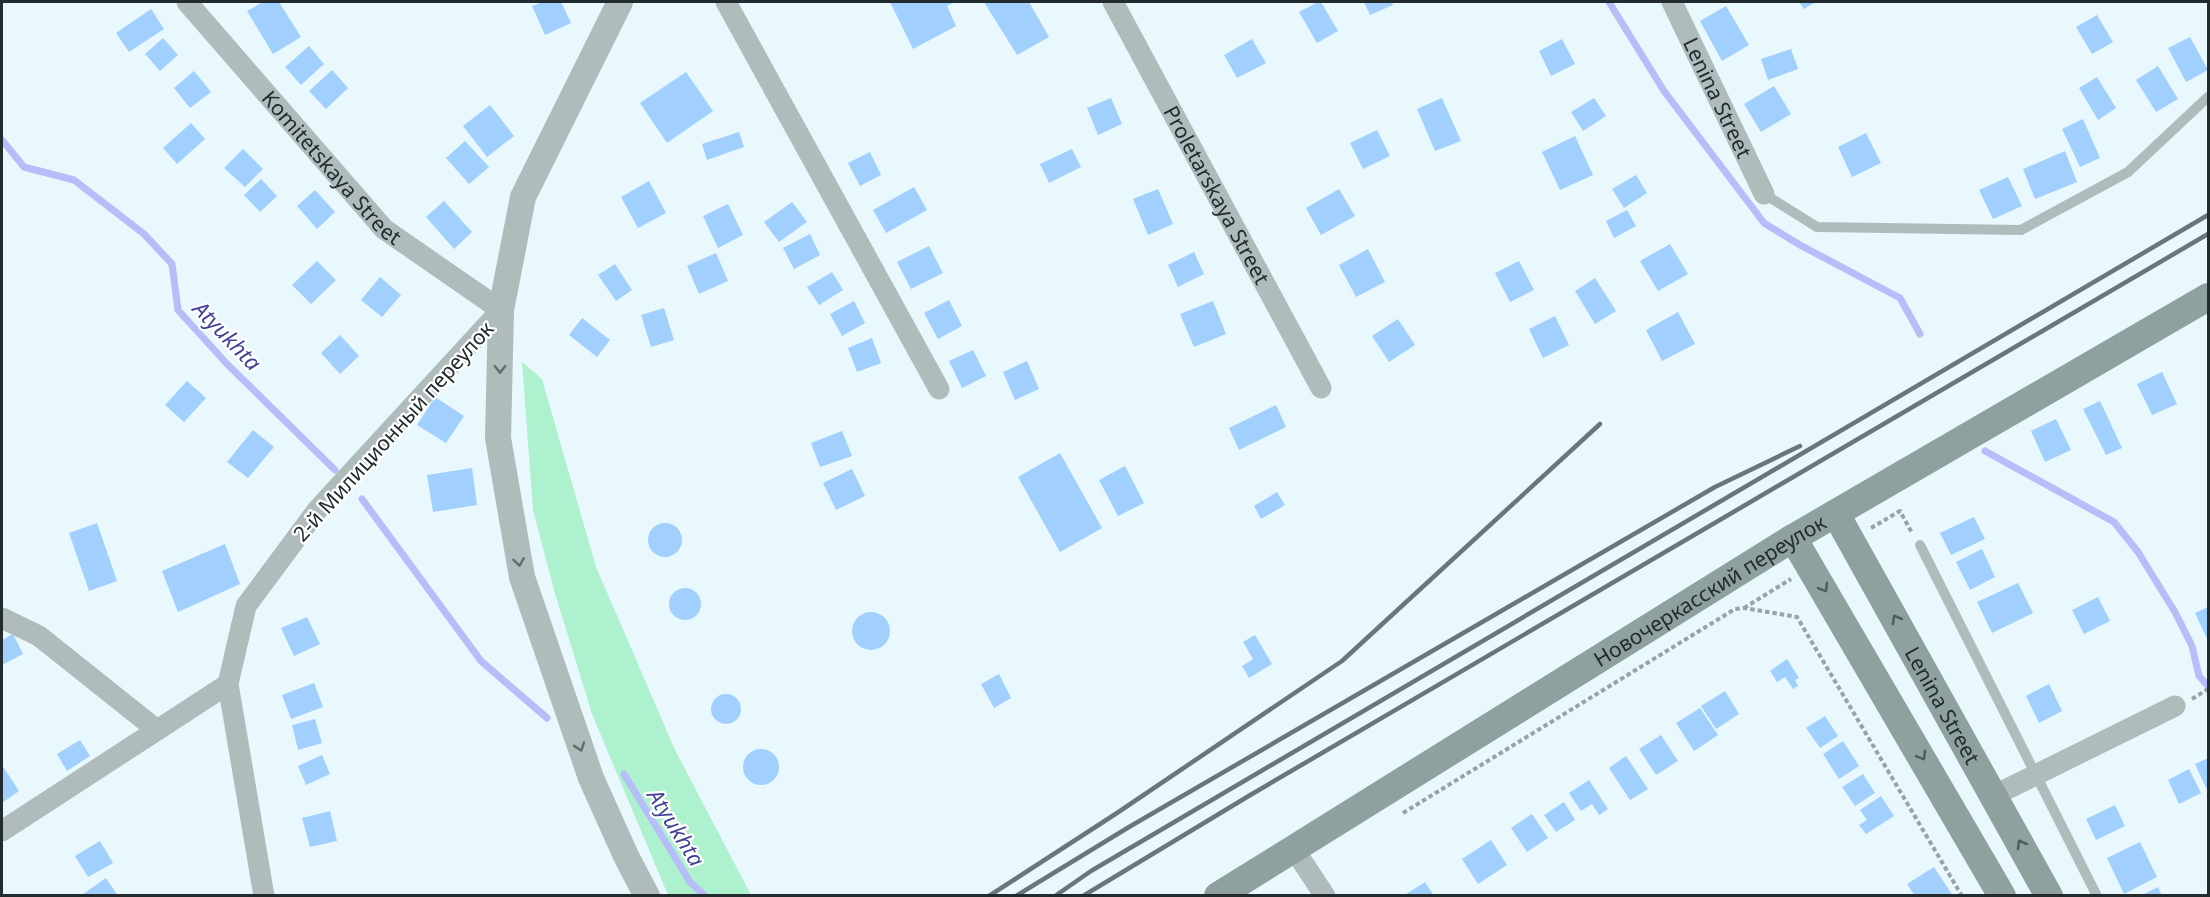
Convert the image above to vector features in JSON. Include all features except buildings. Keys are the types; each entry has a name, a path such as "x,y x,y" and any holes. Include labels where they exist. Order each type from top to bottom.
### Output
{"main road":[{"name":"Новочеркасский переулок","path":"1218,896 1793,538 2208,297"},
{"name":"Lenina Street","path":"1836,514 2049,896"},
{"name":"Lenina Street","path":"1793,538 2002,896"}],"street":[{"name":"Komitetskaya Street","path":"187,2 384,229 501,310"},
{"path":"620,2 524,196 501,310 498,438 522,577 591,778 647,896"},
{"path":"726,2 939,389"},
{"name":"Proletarskaya Street","path":"1113,2 1321,388"},
{"name":"Lenina Street","path":"1672,2 1764,194"},
{"name":"2-й Милиционный переулок","path":"264,896 228,684 246,606 318,509 501,310"},
{"path":"2,618 39,636 157,730"},
{"path":"2,831 228,684"},
{"path":"1993,796 2175,706"},
{"path":"1294,849 1325,896"}],"lane":[{"path":"1764,194 1816,227 2021,230 2127,172 2208,97"},
{"path":"1920,545 2097,896"}],"path":[{"path":"1398,816 1735,609 1744,608 1797,617 1962,896"},
{"path":"2199,696 2208,689"}],"green space":[{"path":"522,362 542,379 596,567 675,750 751,895 668,895 592,714 554,590 533,510"}],"waterway":[{"path":"1609,2 1664,91 1764,223 1800,245 1900,298 1920,334"},
{"name":"Atyukhta","path":"2,140 24,167 74,180 144,234 172,264 178,310 227,364 335,470"},
{"path":"1985,451 2114,522 2138,552 2175,612 2192,646 2199,676 2208,686"},
{"name":"Atyukhta","path":"362,499 481,661 547,718"},
{"name":"Atyukhta","path":"624,774 690,882 705,896"}],"railway":[{"path":"1055,896 1091,871 2208,215"},
{"path":"1083,896 1252,794 2208,234"},
{"path":"989,896 1117,813 1342,661 1600,424"},
{"path":"1016,896 1129,827 1715,487 1800,446"}]}
